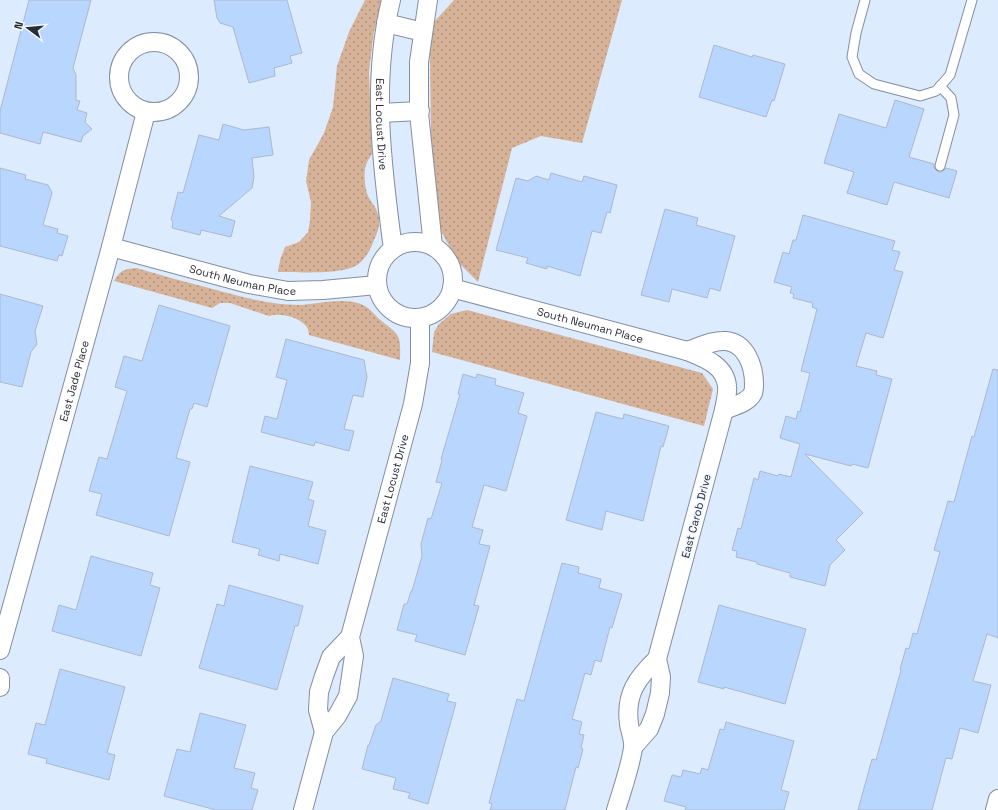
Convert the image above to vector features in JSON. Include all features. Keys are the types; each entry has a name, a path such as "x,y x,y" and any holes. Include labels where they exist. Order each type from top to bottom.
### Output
{"street":[{"name":"East Locust Drive","path":"392,0 386,23 380,61 380,113 384,180 393,249"},
{"path":"428,0 420,62 420,111 433,246"},
{"path":"386,23 423,32"},
{"path":"380,113 420,111"},
{"name":"East Jade Place","path":"0,650 111,247 146,112"},
{"path":"413,242 433,246 443,254 449,264 453,276 452,288 448,299 441,308 420,318 397,314 387,306 377,285 377,274 380,265 385,256 402,244 413,242"},
{"name":"South Neuman Place","path":"111,247 249,284 288,291 323,290 377,285"},
{"name":"South Neuman Place","path":"452,288 687,351 711,361 723,373"},
{"name":"East Locust Drive","path":"303,810 324,732 337,716 348,696 354,656 350,637 413,404 420,363 420,318"},
{"path":"687,351 715,341 728,341 740,346 749,357 754,377 754,392 746,401 724,410"},
{"name":"East Carob Drive","path":"616,810 634,746 649,729 655,714 660,693 661,677 657,659 724,410 728,386 723,373"},
{"name":"East Locust Drive","path":"324,732 318,710 319,692 331,657 350,637"},
{"name":"East Carob Drive","path":"634,746 629,723 628,706 634,686 642,674 657,659"},
{"path":"0,678 0,688"},
{"path":"995,810 998,799"}],"lane":[{"path":"865,0 856,33 852,57 859,74 874,84 920,96 936,91 950,75 972,0"},
{"path":"940,86 952,98 954,115 940,166"}],"shaded area":[{"path":"365,0 384,0 374,31 369,71 372,154 365,168 368,195 379,218 378,230 365,257 360,263 350,268 331,272 278,272 280,260 285,247 299,242 308,232 311,202 306,181 309,160 324,133 333,107 337,66 349,32"},
{"path":"454,0 622,0 582,143 541,136 512,148 478,282 458,262 441,231 431,139 430,47 435,21"},
{"path":"136,268 265,302 288,305 333,301 350,301 358,303 369,309 397,335 400,344 400,360 309,335 308,329 301,321 290,316 269,316 230,303 220,303 212,308 114,281 122,271"},
{"path":"467,310 702,373 713,389 704,426 432,352 434,332 439,324 451,314"}],"building":[{"path":"29,0 91,0 73,68 76,75 76,100 80,101 77,110 87,113 85,122 92,129 83,136 81,142 43,132 40,144 0,133 0,111"},
{"path":"214,0 287,0 302,53 290,56 292,63 274,68 275,76 249,83 233,27 220,23 217,18"},
{"path":"714,45 752,57 753,55 785,64 774,101 772,100 766,117 699,97"},
{"path":"895,100 924,109 909,157 934,164 934,168 938,172 942,172 946,168 957,171 949,198 894,182 887,205 847,193 854,172 824,163 839,114 886,128"},
{"path":"223,124 244,130 269,127 273,155 252,158 254,177 252,188 219,216 235,221 231,237 201,230 200,235 172,228 173,221 171,220 178,192 183,193 199,135 219,140"},
{"path":"0,168 26,175 25,179 48,185 52,193 43,225 58,229 57,233 68,236 62,256 59,255 57,261 0,246"},
{"path":"551,173 582,182 584,176 617,185 610,213 607,212 601,233 592,231 580,276 547,266 547,269 526,263 528,258 496,250 516,178 528,181 536,176 549,180"},
{"path":"665,209 698,218 696,225 735,236 720,291 710,288 707,298 672,289 669,302 641,295"},
{"path":"803,215 895,241 892,250 900,252 894,270 903,272 883,338 866,333 856,366 877,371 876,375 892,379 868,468 852,464 851,466 805,454 863,513 836,540 845,550 830,565 825,586 790,577 790,573 736,557 737,551 732,550 738,528 741,529 754,478 758,480 760,471 778,476 779,474 791,477 800,444 780,438 786,416 796,419 798,411 800,412 810,373 801,371 817,309 812,307 813,303 793,298 794,294 790,293 792,287 774,282 783,252 789,254 793,240 796,240"},
{"path":"0,294 43,306 35,331 37,344 31,352 22,387 0,382"},
{"path":"159,305 230,326 207,407 194,403 192,409 190,409 176,458 190,462 169,536 96,515 102,494 89,491 99,457 107,459 127,391 115,387 124,356 142,361"},
{"path":"286,339 364,360 367,377 363,397 353,395 344,429 354,431 349,451 315,442 314,446 261,432 265,416 277,419 287,380 276,377"},
{"path":"993,369 998,370 998,638 987,634 973,681 991,685 978,733 960,728 952,759 946,758 932,810 858,810 872,759 876,760 906,648 909,649 913,633 917,634 940,552 934,550 948,501 954,502 972,436 974,437"},
{"path":"463,374 476,378 477,374 496,379 495,385 524,393 518,413 527,416 506,491 484,485 472,527 483,530 479,544 490,546 474,605 479,606 465,655 415,641 417,635 397,630 404,604 407,604 412,591 422,556 421,544 428,518 431,519 442,483 436,482 441,459 460,394 458,394"},
{"path":"596,412 623,419 624,414 669,426 663,447 661,446 643,521 606,511 602,530 566,520"},
{"path":"250,466 313,482 308,499 314,501 308,526 326,531 318,564 280,554 279,561 258,555 260,549 232,542"},
{"path":"91,556 153,573 150,585 160,588 141,656 52,631 59,605 76,610"},
{"path":"562,563 579,567 578,573 601,579 599,588 622,594 612,628 610,627 601,662 595,660 591,675 585,673 572,719 582,722 579,734 584,735 581,748 583,749 578,768 576,767 565,810 490,810 492,804 489,803 517,699 524,701"},
{"path":"229,585 303,606 298,626 295,626 277,690 199,668 217,604 224,606"},
{"path":"719,605 806,629 785,704 724,687 724,689 698,682"},
{"path":"60,669 125,687 107,753 115,755 109,780 46,763 47,759 28,754 36,723 45,725"},
{"path":"393,678 449,694 447,701 456,703 428,804 408,798 410,793 393,789 396,778 362,769 368,745 376,725 381,721"},
{"path":"200,713 246,725 234,768 255,773 251,788 258,790 252,810 216,810 164,796 177,749 190,752"},
{"path":"726,722 794,741 781,790 789,792 784,810 685,810 686,807 664,801 672,775 681,777 683,770 700,774 702,768 708,770 720,729 724,730"}]}
